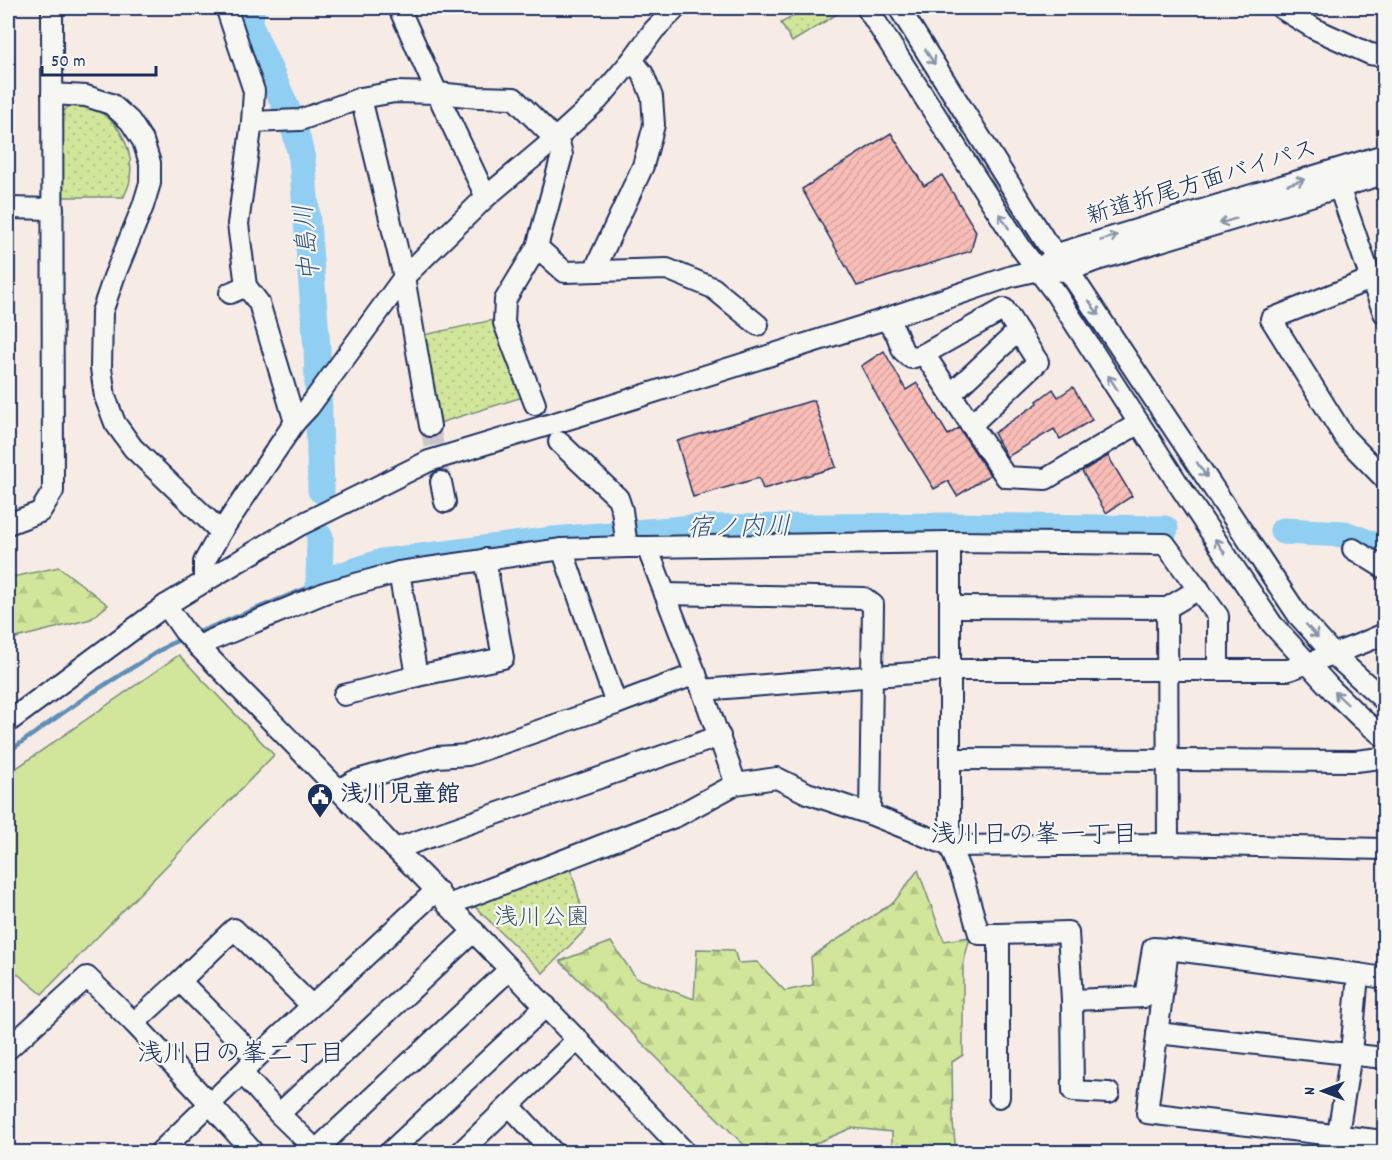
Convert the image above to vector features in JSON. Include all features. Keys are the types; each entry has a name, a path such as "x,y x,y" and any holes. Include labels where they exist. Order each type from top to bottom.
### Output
{"street":[{"path":"8,524 40,512 53,491 52,8"},
{"path":"399,8 486,197"},
{"path":"204,582 204,562 221,532 295,422 309,407 404,278 486,197 598,100 654,30 676,8"},
{"path":"867,8 1021,248 1056,294 1272,624 1333,691 1384,737"},
{"path":"899,8 1046,242 1057,254 1298,615 1333,654 1384,700"},
{"path":"1281,8 1315,29 1370,54 1384,56"},
{"path":"223,9 254,91 238,224 238,290 259,303 295,422"},
{"path":"594,271 643,166 654,125 652,97 643,74 632,60"},
{"path":"252,122 291,121 361,98 395,92 514,98 555,139 562,155 537,247 505,300 504,323 535,404"},
{"path":"52,93 86,96 111,104 130,121 143,141 150,163 150,183 102,312 101,368 105,397 115,423 133,448 221,532"},
{"path":"361,98 404,278 430,426"},
{"name":"新道折尾方面バイパス","path":"1038,270 1057,254 1384,155"},
{"path":"8,722 166,605 300,525 429,461 885,319 1012,276 1038,270 1068,271 1384,174"},
{"path":"1339,187 1384,313"},
{"path":"8,208 52,209"},
{"path":"537,247 564,272 667,269 713,288 758,325"},
{"path":"1371,279 1271,319 1345,438 1384,478"},
{"path":"885,319 896,333 903,351 912,357 924,354 1004,309 1038,362 971,425"},
{"path":"951,394 1018,331"},
{"path":"924,354 1006,477 1046,479 1139,423"},
{"path":"559,442 618,498 626,542"},
{"path":"441,482 445,502"},
{"path":"193,640 209,641 327,592 399,572 626,542 647,547 950,542 1165,544 1218,616 1218,670"},
{"path":"950,542 950,846 963,879 979,934 1068,932 1072,1000 1066,1092 1109,1093"},
{"path":"647,547 720,736 736,784"},
{"path":"562,549 616,704"},
{"path":"1353,549 1384,568"},
{"path":"344,695 417,676 502,658 485,559"},
{"path":"399,572 417,676"},
{"path":"951,608 1167,608 1199,589"},
{"path":"665,594 864,598 873,605 870,814"},
{"path":"166,605 193,640 443,898 684,1152"},
{"path":"1167,608 1168,844"},
{"path":"339,790 354,781 437,757 468,755 616,704 699,682 872,676 950,670 1288,670 1350,649 1384,634"},
{"path":"395,849 720,736"},
{"path":"951,759 1356,761 1381,758 1384,754"},
{"path":"160,1152 311,1005 428,898 443,898 677,816 736,784 777,778 807,793 870,814 950,846 1168,844 1384,849"},
{"path":"134,1023 234,929 311,1005"},
{"path":"279,1114 474,931"},
{"path":"999,934 999,1097"},
{"path":"1072,1000 1145,997 1153,948 1384,978"},
{"path":"1168,949 1147,1113 1336,1144 1384,1141"},
{"path":"242,1073 317,1151 510,969"},
{"path":"1336,1144 1351,1054 1358,974"},
{"path":"8,1049 87,977 134,1023 253,1152"},
{"path":"180,981 256,1058"},
{"path":"390,1152 546,1006"},
{"path":"1157,1033 1384,1058"},
{"path":"461,1152 578,1039"},
{"path":"510,1106 553,1152"}],"green space":[{"path":"808,8 840,8 842,11 792,42 781,23"},
{"path":"71,104 98,111 114,123 120,131 128,150 131,169 124,197 62,197 62,113"},
{"path":"493,320 526,396 436,424 419,336"},
{"path":"59,567 108,605 91,619 8,640 8,578"},
{"path":"179,655 274,755 42,994 8,966 8,774"},
{"name":"浅川公園","path":"571,869 587,928 543,973 472,904"},
{"path":"918,870 944,941 970,937 963,965 963,1055 952,1062 956,1152 892,1152 892,1132 852,1128 799,1152 751,1152 560,961 611,942 636,978 694,999 697,949 734,950 738,963 757,962 785,991 813,985 811,957 894,902"}],"building":[{"path":"891,133 924,186 942,175 976,231 971,251 857,286 802,189"},
{"path":"884,351 906,390 917,383 948,435 959,428 990,475 957,496 948,481 934,489 882,405 861,366"},
{"path":"1073,387 1092,420 1060,439 1054,429 1007,457 994,433 1038,403 1037,401 1053,389 1058,397"},
{"path":"814,400 836,467 763,489 759,478 693,497 677,441"},
{"path":"1108,456 1132,496 1106,513 1082,471"}],"waterway":[{"name":"中島川","path":"252,8 249,24 288,112 302,159 317,348 321,490"},
{"name":"宿ノ内川","path":"320,537 319,583 382,562 553,540 694,528 950,526 1165,529"},
{"name":"宿ノ内川","path":"1283,531 1345,534 1376,546 1384,552"},
{"path":"194,634 319,583"},
{"path":"8,752 87,696 170,644 184,638"}],"tunnel":[{"path":"430,426 441,482"}],"place":[{"name":"浅川児童館","path":"320,819"}],"district":[{"name":"浅川日の峯一丁目","path":"1034,836"},
{"name":"浅川日の峯二丁目","path":"241,1055"}]}
